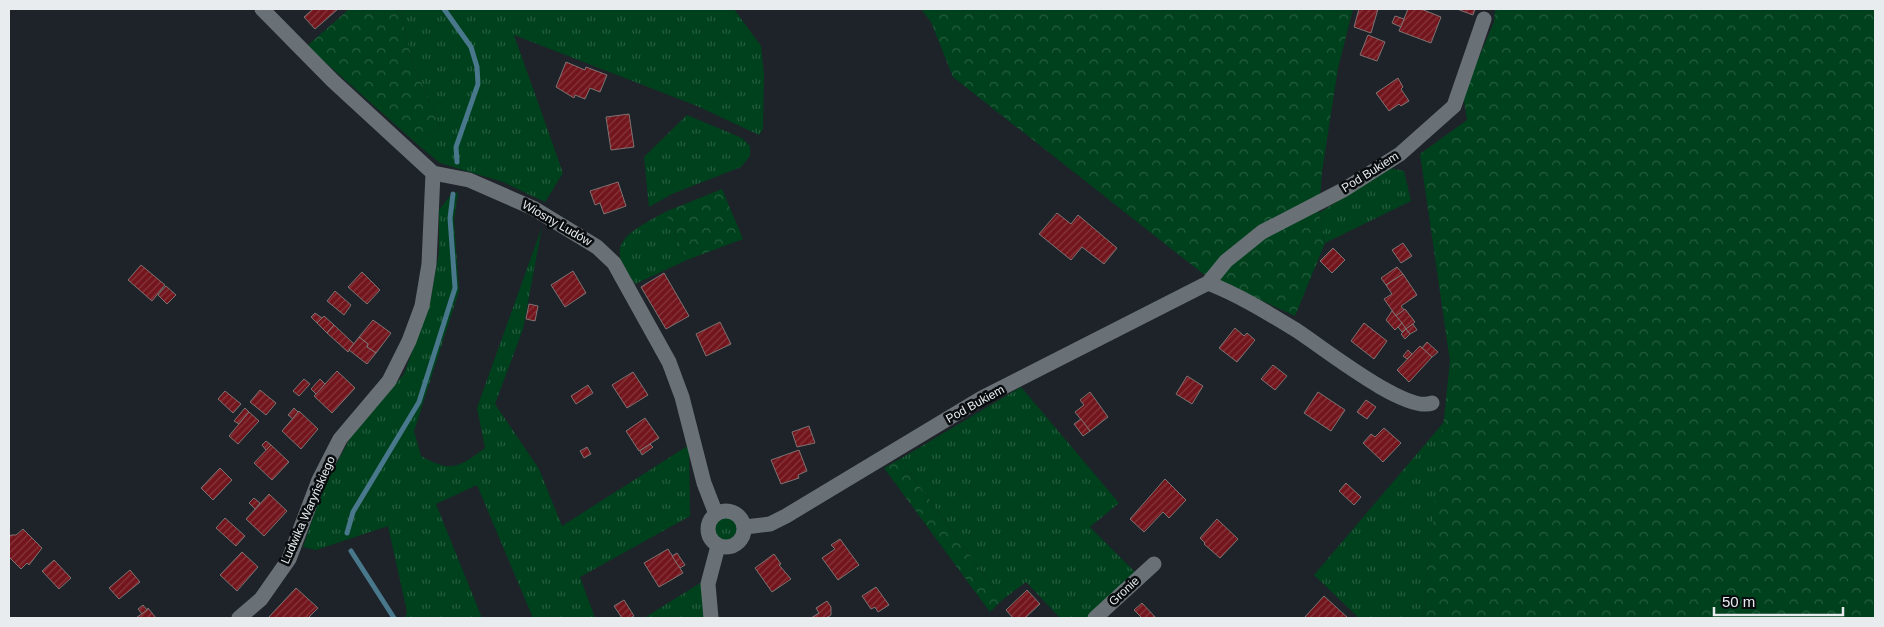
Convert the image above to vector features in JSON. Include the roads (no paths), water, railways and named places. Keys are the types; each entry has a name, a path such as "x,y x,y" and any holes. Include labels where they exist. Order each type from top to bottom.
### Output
{"street":[{"path":"262,9 333,81 432,173"},
{"name":"Pod Bukiem","path":"744,527 770,524 786,516 982,398 1208,284 1226,261 1262,232 1345,189 1400,154 1454,106 1484,19"},
{"name":"Wiosny Ludów","path":"432,173 469,180 533,208 597,247 614,263 669,362 682,397 704,483 716,514"},
{"name":"Ludwika Waryńskiego","path":"239,618 261,599 289,559 319,480 340,439 389,381 409,341 422,306 429,264 432,173"},
{"path":"1208,284 1230,291 1296,330 1383,389 1415,404 1425,406 1432,403"},
{"path":"722,511 739,516 744,527 739,543 729,548 718,546 708,533 709,522 716,514 722,511"},
{"path":"711,618 708,584 718,546"},
{"name":"Gronie","path":"1095,618 1154,564"}],"waterway":[{"path":"444,9 471,47 477,67 478,84 456,147 457,162"},
{"path":"347,533 353,512 419,402 455,288 450,218 453,194"},
{"path":"351,551 394,618"}]}
